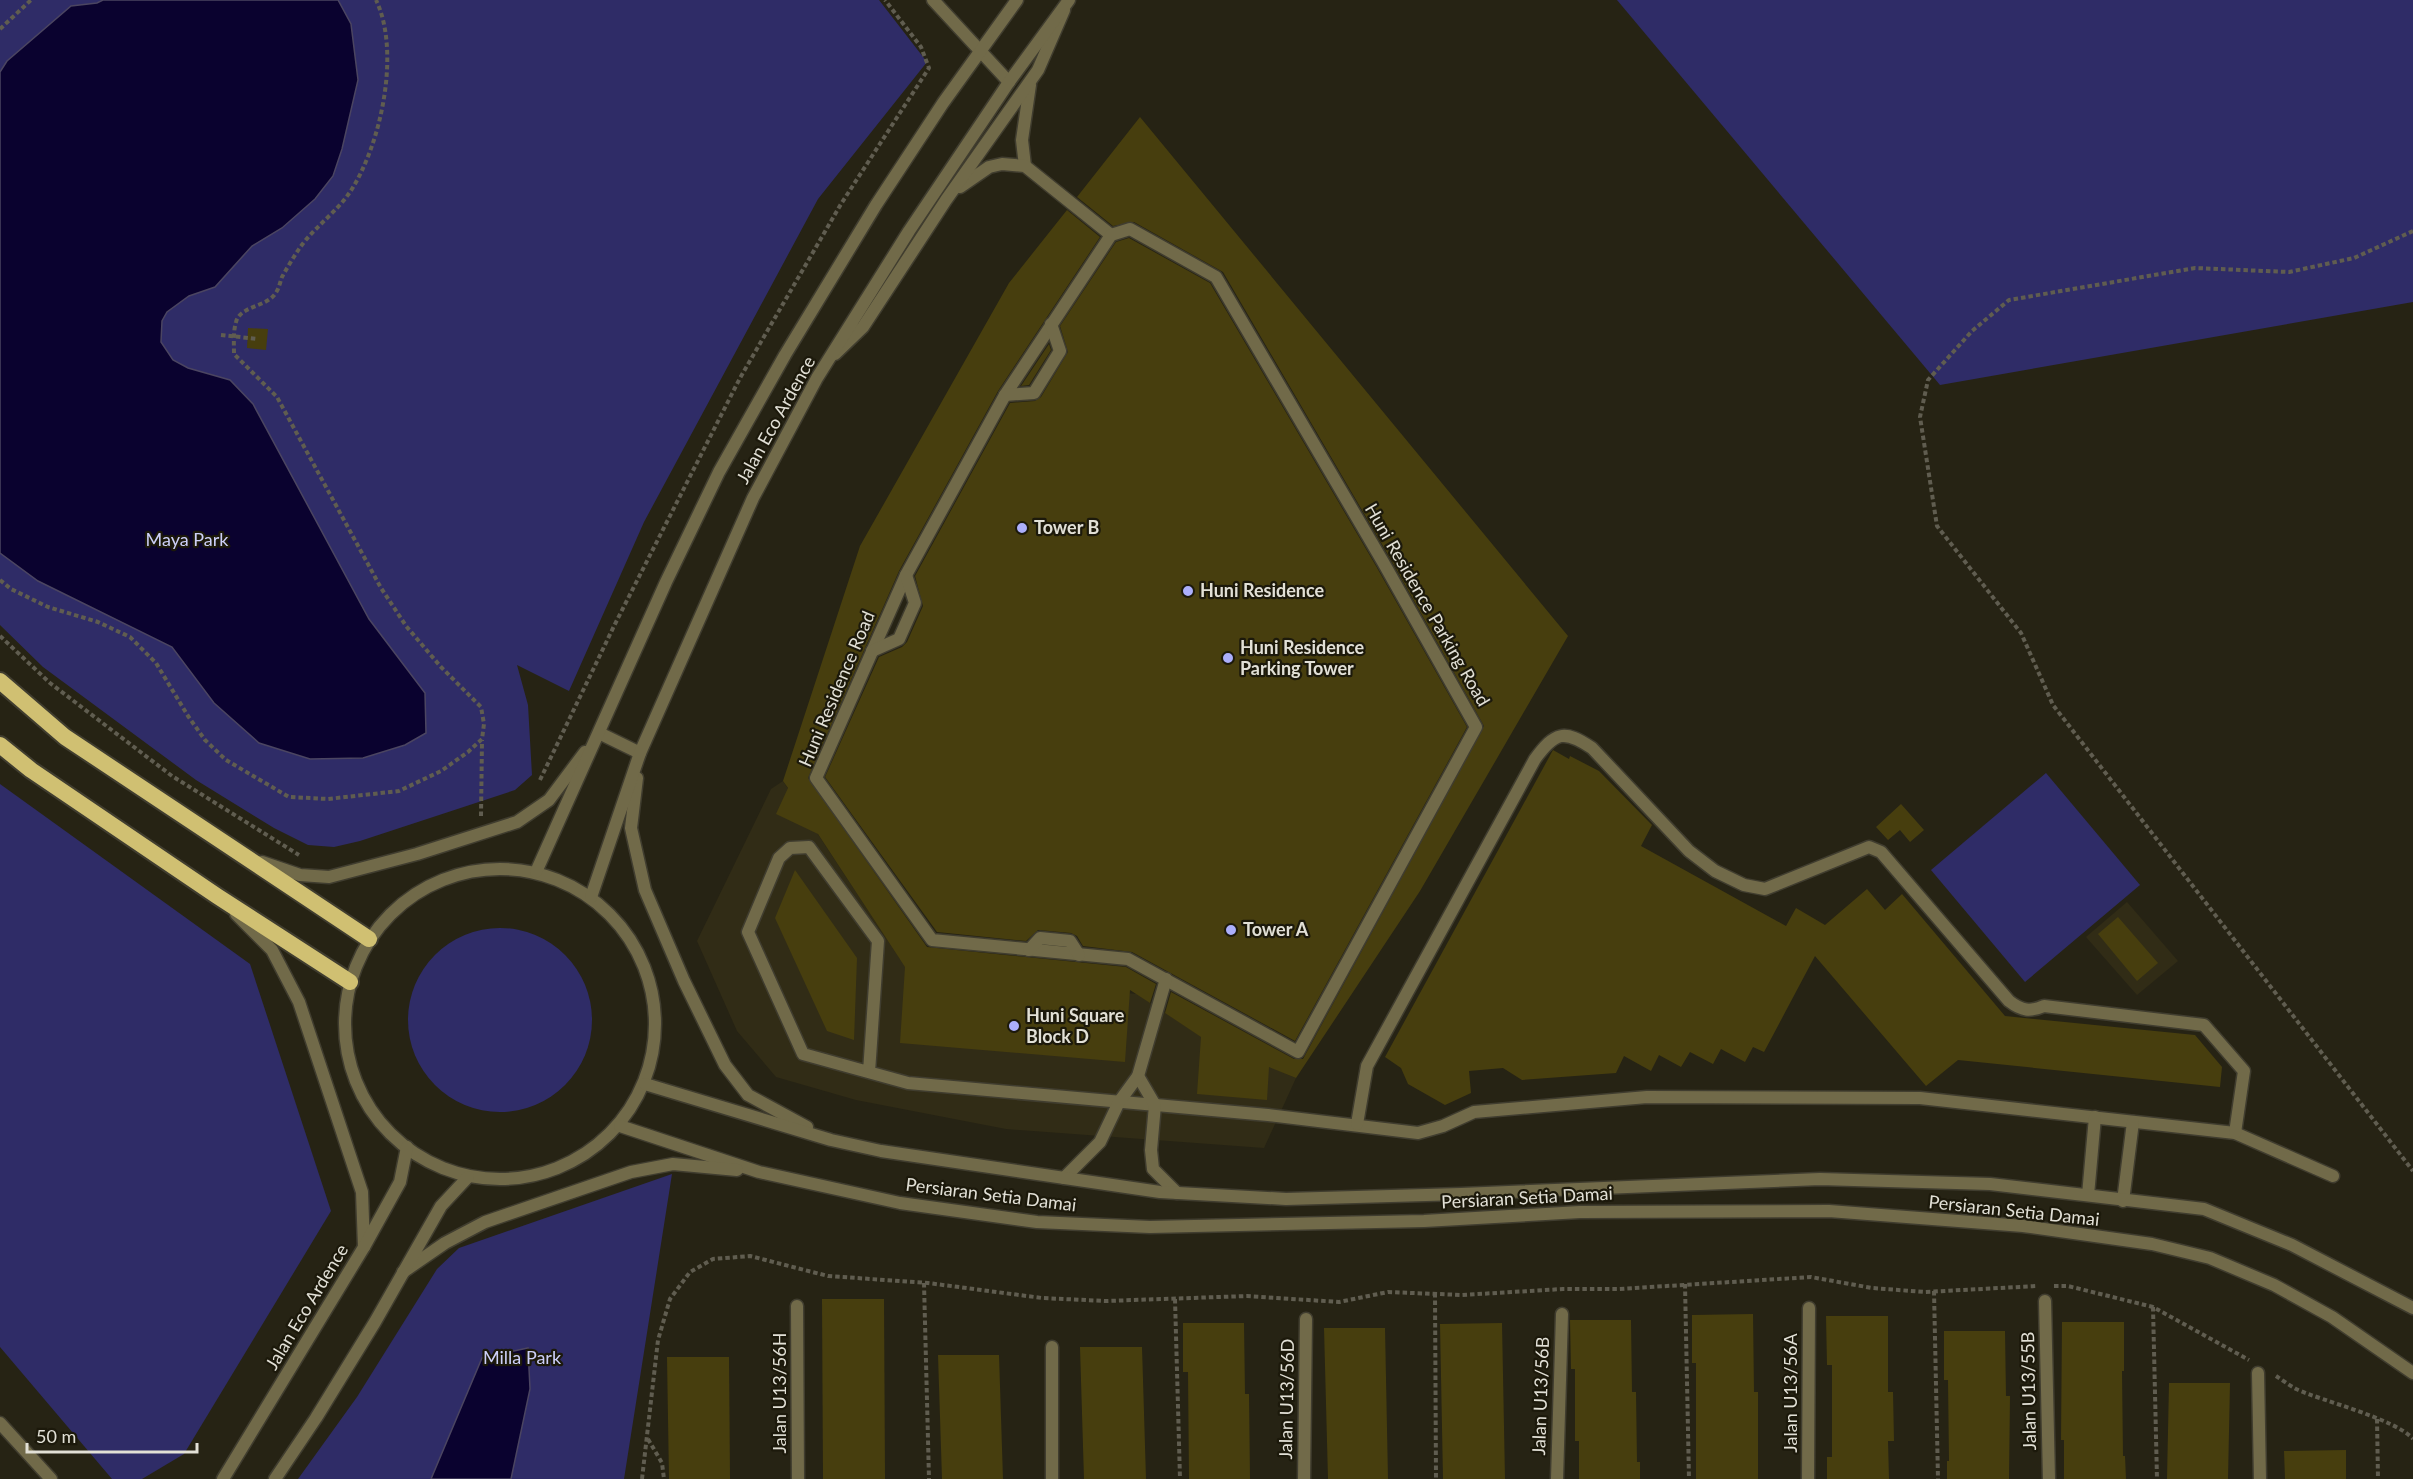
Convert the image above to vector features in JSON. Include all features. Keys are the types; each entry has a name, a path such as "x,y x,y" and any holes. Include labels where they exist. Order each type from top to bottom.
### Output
{"highway":[{"path":"0,681 65,736 369,939"},
{"path":"0,745 31,770 217,896 350,981"}],"street":[{"path":"933,0 1009,82"},
{"name":"Jalan Eco Ardence","path":"536,872 666,582 725,462 785,355 876,205 979,52 1017,0"},
{"path":"828,360 863,327 946,200 1031,80 1044,59 1068,2"},
{"name":"Jalan Eco Ardence","path":"591,897 640,753 753,498 828,360 909,231 1009,82 1068,2"},
{"path":"1025,166 1022,140 1031,80"},
{"path":"946,200 966,182 989,167 1002,164 1025,166 1111,236"},
{"name":"Huni Residence Parking Road","path":"1111,236 1130,229 1216,278 1383,562 1476,727 1298,1052 1166,979"},
{"name":"Huni Residence Road","path":"1111,236 1005,395 906,575 816,778 932,940 1128,959 1166,979"},
{"path":"1005,395 1034,393 1060,351 1051,324"},
{"path":"872,651 899,639 915,603 906,575"},
{"path":"241,855 300,875 329,877 417,854 517,822 549,800 599,734 640,753 631,828 645,890 684,981 724,1065 748,1095 831,1140"},
{"path":"1357,1124 1367,1066 1535,759 1545,745 1556,737 1574,736 1592,748 1689,851 1715,871 1744,885 1765,889 1869,848 1881,852 2001,993 2018,1009 2031,1012 2044,1006 2204,1025 2244,1071 2235,1133"},
{"path":"869,1072 878,941 809,848 790,849 779,858 748,932 803,1054 908,1083 1357,1124 1419,1133 1443,1126 1474,1112 1647,1097 1920,1098 2235,1133 2333,1176"},
{"path":"488,868 536,872 591,897 628,935 650,982 656,1034 645,1084 620,1126 577,1161 524,1179 468,1177 435,1164 408,1148 382,1125 356,1081 345,1032 350,981 369,939 401,903 442,879 488,868"},
{"path":"217,896 272,950 299,1002 362,1192 364,1247"},
{"path":"1064,1178 1100,1142 1119,1102 1138,1076 1166,979"},
{"path":"1138,1076 1155,1105 1151,1150 1154,1169 1177,1193"},
{"name":"Persiaran Setia Damai","path":"645,1084 831,1140 893,1153 1177,1193 1309,1198 1820,1179 1990,1184 2204,1209 2292,1245 2413,1308"},
{"path":"2088,1195 2095,1117"},
{"path":"2123,1201 2133,1122"},
{"name":"Persiaran Setia Damai","path":"620,1126 759,1172 900,1203 1037,1222 1150,1227 1424,1221 1580,1212 1829,1212 2023,1226 2152,1244 2211,1258 2274,1285 2332,1317 2413,1373"},
{"name":"Jalan Eco Ardence","path":"224,1479 364,1247 400,1182 408,1148"},
{"path":"403,1272 445,1243 485,1222 632,1172 673,1164 759,1172"},
{"path":"276,1479 322,1409 441,1206 468,1177"},
{"name":"Jalan U13/55B","path":"2044,1301 2049,1479"},
{"name":"Jalan U13/56H","path":"797,1306 798,1479"},
{"name":"Jalan U13/56A","path":"1808,1479 1809,1308"},
{"name":"Jalan U13/56B","path":"1557,1479 1562,1314"},
{"name":"Jalan U13/56D","path":"1304,1479 1306,1318"},
{"path":"1052,1347 1052,1479"},
{"path":"2260,1479 2263,1372"},
{"path":"0,1423 51,1479"}],"path":[{"path":"0,29 31,0"},
{"path":"376,0 382,13 388,51 381,110 367,161 349,193 299,248 275,294 264,303 241,313 236,320 234,354 277,398 381,588 406,626 441,667 481,707 484,724 481,813 485,831"},
{"path":"538,785 614,626 740,378 841,204 929,68 921,47 885,0"},
{"path":"2413,231 2354,258 2289,272 2195,268 2009,300 1972,331 1928,380 1920,417 1936,526 2021,633 2053,705 2413,1171"},
{"path":"221,335 258,339"},
{"path":"0,580 11,589 48,606 98,622 130,637 156,663 205,740 226,760 288,797 328,800 399,790 441,771 468,753 482,739"},
{"path":"0,636 50,683 172,776 307,860"},
{"path":"471,817 490,810"},
{"path":"642,1479 658,1340 670,1299 690,1272 712,1259 750,1256 828,1276 924,1283 1042,1298 1106,1301 1247,1296 1339,1302 1388,1292 1462,1295 1563,1289 1619,1289 1811,1277 1872,1288 1934,1291 2068,1286 2153,1307 2250,1360"},
{"path":"924,1283 929,1479"},
{"path":"1685,1284 1689,1479"},
{"path":"1934,1291 1938,1479"},
{"path":"1435,1293 1436,1479"},
{"path":"1175,1299 1180,1479"},
{"path":"2153,1307 2157,1479"},
{"path":"2263,1372 2295,1389 2409,1433 2413,1439"},
{"path":"2377,1419 2378,1479"},
{"path":"647,1438 662,1463 664,1479"}],"shaded area":[{"name":"Maya Park","path":"103,0 338,0 351,24 358,80 342,149 333,176 315,199 282,228 252,246 215,287 189,296 167,312 162,321 161,342 173,360 188,368 230,380 253,404 369,619 425,693 426,733 405,745 363,758 310,759 259,743 214,703 172,647 38,581 0,553 0,72 7,61 71,6 97,3"},
{"path":"783,781 900,959 1007,982 1137,994 1202,1037 1296,1078 1264,1148 1006,1129 856,1100 776,1077 737,1031 697,941 771,789"},
{"path":"2127,902 2178,961 2137,995 2086,937"},
{"path":"528,1348 530,1389 511,1479 431,1479 482,1358"}],"green space":[{"path":"0,0 879,0 927,62 818,199 644,522 569,691 517,665 528,705 532,775 515,790 360,841 334,847 308,845 274,828 196,780 43,667 0,625"},
{"path":"1617,0 2413,0 2413,302 1940,385"},
{"path":"2046,773 2140,885 2025,982 1931,870"},
{"path":"0,784 250,964 331,1211 184,1454 142,1479 112,1479 0,1347"},
{"path":"500,928 535,935 565,955 585,985 592,1020 585,1055 565,1085 535,1105 500,1112 465,1105 435,1085 415,1055 408,1020 415,985 435,955 465,935"},
{"name":"Milla Park","path":"672,1174 624,1479 298,1479 357,1397 437,1269 459,1248"}],"building":[{"path":"1140,117 1568,636 1420,891 1296,1078 1269,1067 1267,1100 1197,1094 1201,1037 1165,1013 1171,992 1294,1059 1303,1059 1484,726 1390,558 1223,272 1134,222 1113,226 1077,197"},
{"path":"1067,210 1100,237 998,391 899,571 808,778 927,947 1126,967 1156,984 1150,1003 1130,990 1125,1062 900,1043 905,967 818,834 776,814 788,788 783,781 860,546 1009,283"},
{"name":"Huni Residence","path":"1129,238 1210,283 1376,566 1467,727 1295,1041 1132,952 1083,946 1077,936 1071,933 1038,930 1026,941 937,932 825,777 879,657 902,647 907,642 923,606 915,576 1010,403 1035,401 1041,397 1068,352 1060,326 1116,242"},
{"path":"248,328 268,329 266,350 247,348"},
{"path":"1049,344 1051,350 1029,385 1021,386"},
{"path":"1553,750 1599,771 1652,825 1641,846 1786,926 1796,908 1825,925 1867,889 1885,910 1902,894 2005,1016 2195,1035 2222,1067 2220,1087 1958,1060 1926,1086 1815,956 1764,1052 1753,1047 1745,1062 1721,1049 1713,1064 1690,1052 1681,1067 1659,1055 1651,1071 1624,1056 1616,1073 1522,1080 1503,1068 1469,1071 1471,1093 1445,1105 1408,1084 1401,1068 1385,1057"},
{"path":"1901,804 1924,830 1910,842 1900,830 1888,840 1876,827"},
{"path":"795,870 857,958 854,1040 827,1031 775,918"},
{"path":"2118,917 2158,963 2137,981 2098,934"},
{"path":"822,1299 884,1299 885,1479 823,1479"},
{"path":"1753,1314 1754,1392 1758,1392 1758,1479 1696,1479 1696,1363 1692,1363 1692,1315"},
{"path":"1826,1316 1888,1316 1888,1392 1893,1392 1894,1441 1888,1441 1889,1479 1827,1479 1827,1457 1832,1457 1832,1365 1827,1365"},
{"path":"1570,1320 1631,1320 1632,1392 1636,1392 1637,1462 1640,1462 1640,1479 1579,1479 1579,1441 1575,1441 1575,1369 1571,1369"},
{"path":"2062,1322 2124,1322 2123,1456 2125,1456 2126,1479 2064,1479 2064,1440 2061,1440"},
{"path":"1183,1323 1244,1323 1245,1394 1249,1394 1250,1479 1189,1479 1188,1372 1183,1372"},
{"path":"1502,1323 1505,1479 1443,1479 1440,1324"},
{"path":"1324,1328 1385,1328 1388,1479 1328,1479"},
{"path":"1944,1331 2005,1331 2006,1396 2010,1396 2009,1479 1947,1479 1947,1461 1949,1461 1948,1380 1944,1380"},
{"path":"1080,1347 1142,1347 1146,1479 1084,1479"},
{"path":"938,1355 999,1355 1003,1479 942,1479"},
{"path":"667,1357 729,1357 730,1479 669,1479"},
{"path":"2169,1383 2230,1383 2228,1479 2167,1479"},
{"path":"2346,1450 2346,1479 2285,1479 2284,1451"}],"place":[{"name":"Tower B","path":"1022,528"},
{"name":"Huni Residence","path":"1188,591"},
{"name":"Huni Residence Parking Tower","path":"1228,658"},
{"name":"Tower A","path":"1231,930"},
{"name":"Huni Square Block D","path":"1014,1026"}]}
